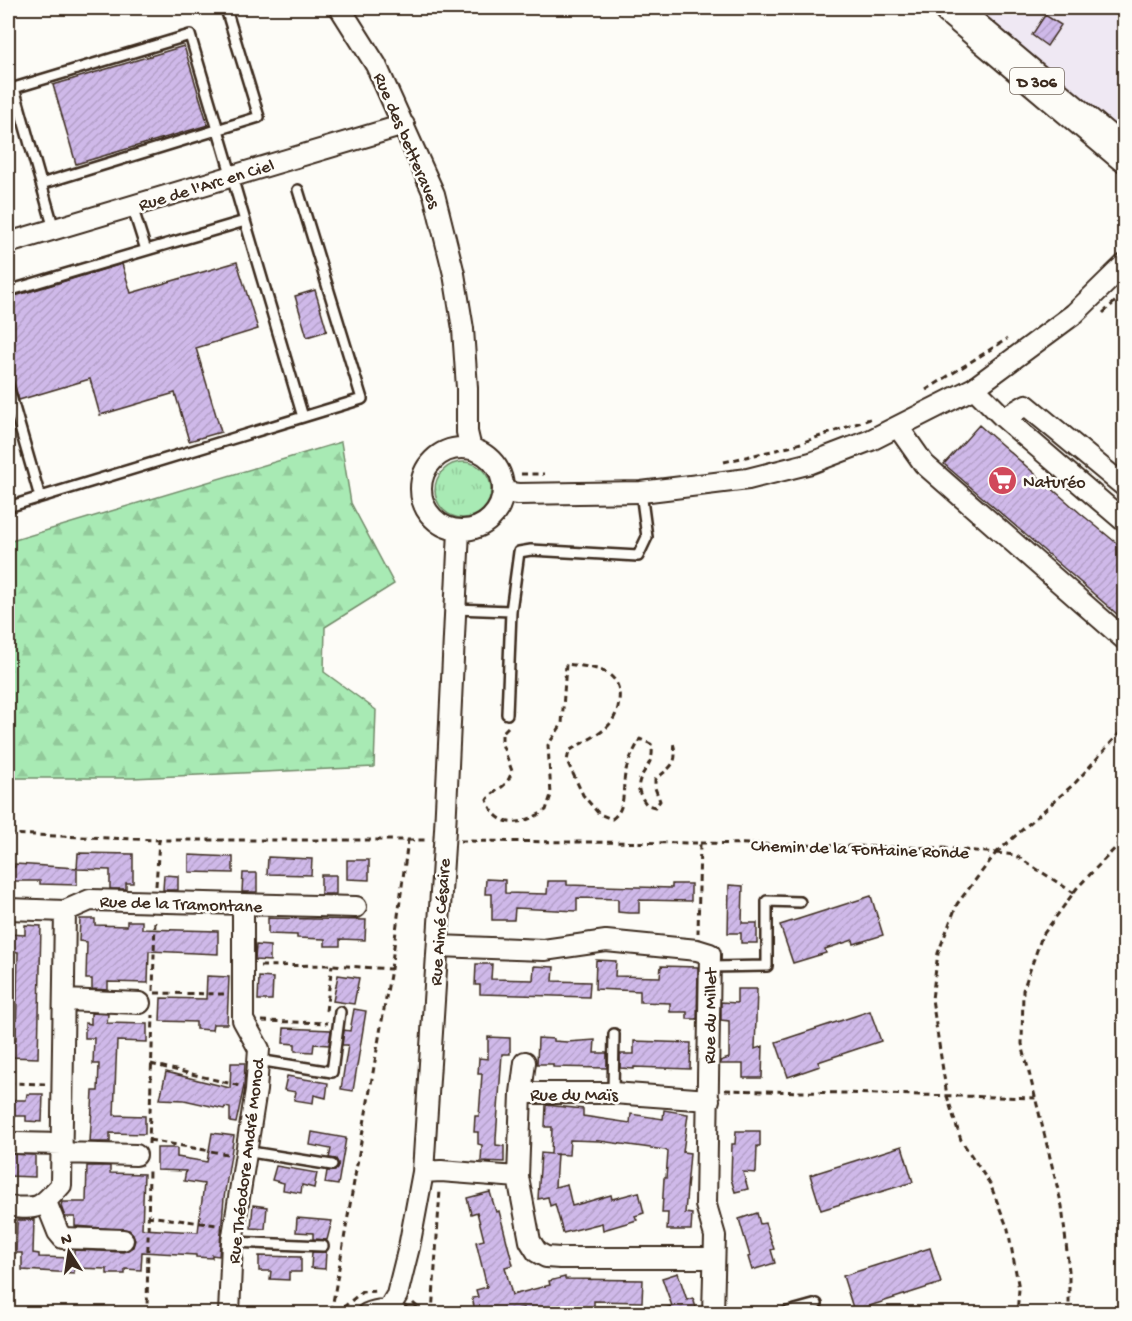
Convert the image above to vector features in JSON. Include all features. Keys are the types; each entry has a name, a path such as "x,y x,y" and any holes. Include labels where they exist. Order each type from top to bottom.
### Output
{"main road":[{"name":"D 306","path":"950,8 1125,155"}],"street":[{"name":"Rue des betteraves","path":"340,8 376,65 434,194 454,274 463,329 467,432 471,449"},
{"name":"Rue de l'Arc en Ciel","path":"8,243 404,126"},
{"path":"503,492 518,494 641,492 748,479 811,463 871,440 974,388 1074,314 1125,265"},
{"path":"974,388 1004,418 1125,522"},
{"path":"1004,418 1026,405 1118,480 1108,487 1088,490"},
{"path":"898,426 924,464 1125,639"},
{"path":"458,448 471,449 483,454 493,462 500,472 503,492 498,510 489,520 478,527 459,530 435,519 427,509 422,496 422,483 426,470 445,452 458,448"},
{"name":"Rue Aimé Césaire","path":"393,1312 409,1247 423,1172 444,841 459,530"},
{"name":"Rue de la Tramontane","path":"8,909 65,911 90,900 356,907"},
{"name":"Rue Théodore André Monod","path":"229,1314 233,1235 244,1154 256,1090 259,1049 243,1020 243,904"},
{"path":"8,1207 33,1208 46,1202 61,1185 65,911"},
{"name":"Rue du Millet","path":"438,946 544,950 606,941 698,950 710,954 706,1205 716,1236 713,1314"},
{"path":"64,1000 146,1004"},
{"path":"521,1093 525,1062"},
{"name":"Rue du Maïs","path":"709,1095 521,1093 518,1177 530,1241 537,1252 546,1257 714,1258"},
{"path":"16,1143 144,1156"},
{"path":"423,1172 518,1177"},
{"path":"46,1202 58,1232 63,1238 123,1240"},
{"path":"367,1314 377,1310 393,1312"}],"lane":[{"path":"41,184 259,117 225,9"},
{"path":"54,229 14,88 190,35 303,417"},
{"path":"8,507 362,399 298,190"},
{"path":"132,206 146,250"},
{"path":"8,291 245,221"},
{"path":"8,386 39,497"},
{"path":"507,714 511,611 519,552 531,550 638,556 647,537 641,492"},
{"path":"455,609 511,611"},
{"path":"710,967 767,966 767,901 800,902"},
{"path":"258,1060 332,1072 340,1012"},
{"path":"612,1093 614,1034"},
{"path":"244,1154 332,1165"},
{"path":"233,1235 323,1246"},
{"path":"781,1314 817,1304"}],"path":[{"path":"918,395 1013,335"},
{"path":"720,463 789,447 878,416"},
{"path":"521,474 544,474"},
{"path":"507,714 509,726 502,733 502,744 512,771 508,783 493,792 487,800 491,812 499,820 522,822 546,810 551,795 548,745 562,724 566,664 596,667 614,677 621,691 618,712 607,728 568,751 567,761 583,795 599,814 612,819 619,814 626,771 640,739 651,744 654,752 651,763 642,773 639,782 640,797 647,805 655,807 660,801 655,788 655,780 674,764 677,755 673,743"},
{"path":"996,853 1076,782 1125,728"},
{"name":"Chemin de la Fontaine Ronde","path":"8,834 159,840 700,843 943,848 996,853"},
{"path":"1069,1314 1069,1271 1062,1206 1022,1044 1023,990 1042,936 1074,893 1125,839"},
{"path":"159,840 153,993 243,995"},
{"path":"331,1314 391,969 408,840"},
{"path":"698,950 700,843"},
{"path":"996,853 1015,855 1074,893"},
{"name":"Chemin de la Fontaine Ronde","path":"996,853 957,904 938,953 932,999 947,1096 961,1140 990,1184 1008,1229 1019,1289 1017,1314"},
{"path":"243,966 332,965 391,969"},
{"path":"326,1011 332,965"},
{"path":"146,1004 151,1064 149,1140 144,1156 147,1216 147,1314"},
{"path":"243,1020 339,1024"},
{"path":"151,1064 256,1090"},
{"path":"8,1083 63,1084"},
{"path":"709,1095 1036,1098"},
{"path":"149,1140 244,1154"},
{"path":"147,1216 233,1235"}],"shaded area":[{"path":"977,8 1124,8 1124,140"}],"green space":[{"path":"341,442 351,503 394,584 325,627 324,672 376,710 374,767 133,778 8,778 8,542"},
{"path":"463,462 474,464 483,470 489,479 491,490 489,501 483,510 474,516 463,518 452,516 443,510 437,501 435,490 437,479 443,470 452,464"}],"building":[{"path":"1045,15 1061,25 1047,46 1032,35"},
{"path":"184,46 208,125 76,164 53,85"},
{"path":"237,262 258,329 196,348 221,432 189,441 175,393 100,415 90,379 19,400 8,362 8,298 122,264 131,293"},
{"path":"315,290 327,331 307,337 295,296"},
{"path":"979,425 1125,550 1125,621 944,464"},
{"path":"78,853 133,854 133,883 126,883 126,889 110,889 110,870 77,869"},
{"path":"189,855 233,857 233,873 189,872"},
{"path":"268,857 312,859 311,875 267,874"},
{"path":"347,860 369,860 369,880 347,879"},
{"path":"15,864 77,868 77,885 40,884 40,881 8,881 8,867 15,867"},
{"path":"243,873 257,873 257,892 242,892"},
{"path":"164,875 178,876 178,890 163,890"},
{"path":"321,875 336,875 336,894 321,894"},
{"path":"486,879 505,880 505,893 547,894 548,881 567,881 567,885 672,888 672,884 691,884 691,901 639,900 639,913 628,913 618,912 618,899 577,898 577,911 515,908 514,920 492,920 492,894 485,894"},
{"path":"729,885 743,886 742,923 757,923 757,943 741,943 741,933 728,933"},
{"path":"871,896 883,935 854,944 853,940 825,949 826,953 793,963 780,925"},
{"path":"268,918 366,920 365,940 340,939 340,946 325,946 325,939 268,934"},
{"path":"80,919 95,919 95,925 127,926 127,921 142,921 142,929 218,931 218,954 149,951 148,983 108,982 108,990 92,989 92,979 86,979 87,942 79,941"},
{"path":"25,925 41,926 38,1058 8,1057 8,1040 16,1040 18,952 8,951 8,934 25,935"},
{"path":"256,945 270,946 270,961 255,960"},
{"path":"596,960 616,961 615,976 660,977 661,966 698,967 697,1019 687,1019 687,1012 670,1012 670,1003 640,1002 640,991 595,989"},
{"path":"476,964 492,964 491,979 533,980 534,966 554,967 553,981 590,982 589,997 480,994 480,985 475,985"},
{"path":"338,975 359,978 354,1004 333,1001"},
{"path":"207,976 229,977 227,1024 213,1024 212,1030 196,1029 196,1022 160,1021 161,998 206,999"},
{"path":"259,977 273,978 272,1000 258,1000"},
{"path":"737,989 757,989 755,1049 763,1046 762,1078 743,1078 743,1064 720,1064 720,1061 729,1058 729,1021 721,1020 721,1002 737,1003"},
{"path":"354,1009 366,1011 353,1091 341,1089 348,1045 342,1045 344,1030 350,1031"},
{"path":"870,1011 881,1041 818,1062 820,1066 788,1077 776,1042"},
{"path":"91,1013 108,1014 107,1023 147,1024 147,1042 117,1041 114,1115 145,1116 145,1134 110,1133 110,1142 90,1142 93,1091 98,1091 99,1064 93,1064 94,1038 85,1038 85,1023 91,1024"},
{"path":"284,1028 331,1030 329,1045 314,1044 313,1052 295,1051 295,1044 283,1043"},
{"path":"488,1037 510,1038 510,1054 502,1054 496,1138 496,1145 504,1146 504,1162 481,1161 482,1145 478,1144 478,1132 474,1132 475,1116 479,1116 482,1074 478,1074 479,1058 488,1059"},
{"path":"538,1038 567,1042 595,1040 594,1053 607,1053 607,1068 553,1067 553,1064 537,1064"},
{"path":"634,1041 691,1043 690,1069 620,1068 620,1054 634,1054"},
{"path":"231,1063 245,1063 244,1086 236,1123 230,1122 230,1108 225,1107 224,1109 184,1100 160,1099 166,1072 230,1088"},
{"path":"287,1076 328,1083 326,1098 314,1095 313,1103 294,1100 296,1092 284,1090"},
{"path":"27,1094 43,1094 42,1122 26,1121 26,1116 8,1116 8,1100 26,1100"},
{"path":"546,1105 583,1109 583,1116 630,1123 631,1114 663,1119 664,1110 688,1114 683,1152 690,1153 685,1213 692,1214 691,1230 667,1230 668,1213 662,1213 668,1152 600,1141 570,1140 569,1155 557,1154 555,1187 567,1184 572,1206 611,1195 612,1199 639,1192 644,1213 635,1216 637,1220 603,1230 602,1223 563,1233 555,1204 550,1206 548,1197 538,1199 541,1153 551,1154 552,1127 545,1127"},
{"path":"736,1131 760,1131 760,1146 757,1146 756,1173 743,1172 748,1189 735,1192 731,1179 732,1144 735,1144"},
{"path":"312,1132 346,1138 338,1185 325,1183 327,1171 335,1171 338,1163 336,1159 329,1158 331,1149 310,1145"},
{"path":"212,1133 234,1136 224,1198 219,1256 212,1255 212,1258 142,1252 141,1270 125,1269 125,1274 107,1274 107,1269 74,1268 74,1273 22,1270 22,1253 16,1253 17,1220 34,1220 33,1253 39,1254 39,1257 74,1258 74,1250 123,1252 133,1247 135,1240 129,1230 75,1226 75,1217 65,1217 61,1206 62,1202 86,1202 87,1166 110,1166 110,1173 144,1174 142,1229 198,1232 204,1184 184,1181 186,1171 157,1170 157,1148 177,1148 177,1157 207,1162"},
{"path":"902,1146 913,1182 821,1210 810,1175"},
{"path":"8,1154 35,1155 35,1177 8,1176"},
{"path":"276,1166 317,1173 314,1188 302,1185 301,1193 283,1190 284,1183 272,1180"},
{"path":"490,1192 496,1212 499,1211 513,1265 505,1267 512,1295 550,1285 549,1281 565,1277 565,1279 643,1280 642,1302 594,1301 594,1310 576,1310 576,1306 545,1314 524,1314 523,1308 500,1314 492,1314 492,1310 476,1314 472,1298 478,1297 476,1290 487,1287 476,1242 484,1240 477,1212 471,1214 467,1198"},
{"path":"253,1205 267,1207 265,1229 251,1228"},
{"path":"757,1213 760,1224 765,1223 774,1249 771,1250 775,1263 752,1270 739,1219"},
{"path":"297,1218 332,1221 327,1240 313,1239 313,1233 296,1232"},
{"path":"930,1248 941,1283 854,1311 843,1276"},
{"path":"312,1252 326,1252 325,1269 311,1268"},
{"path":"259,1256 301,1257 301,1272 289,1272 289,1280 270,1279 271,1271 259,1271"},
{"path":"678,1273 687,1300 693,1298 698,1314 656,1314 656,1311 672,1306 662,1278"}],"place":[{"name":"Naturéo","path":"1002,481"}]}
